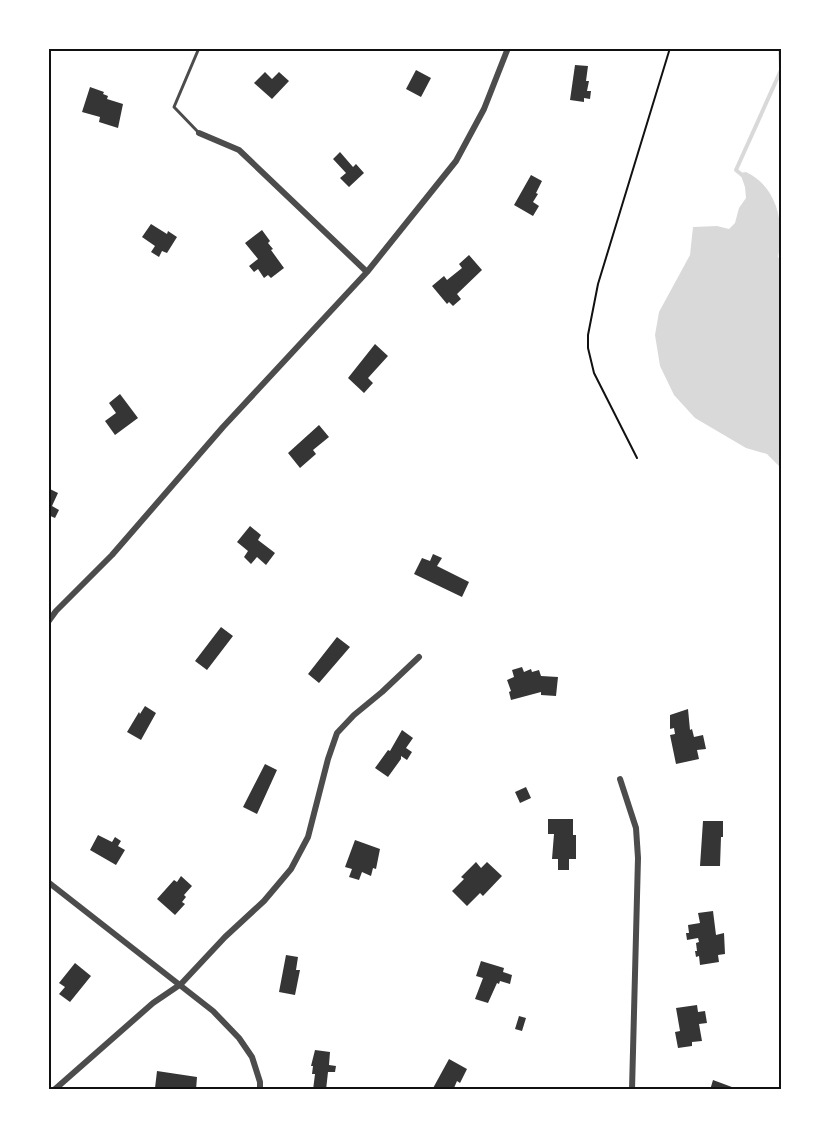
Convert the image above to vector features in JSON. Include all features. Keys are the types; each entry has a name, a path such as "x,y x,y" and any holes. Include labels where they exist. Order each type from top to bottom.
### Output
{"street":[{"path":"48,622 56,611 112,555 223,427 367,272 456,161 484,109 508,48"},
{"path":"199,133 239,150 367,272"},
{"path":"54,1090 153,1003 180,984 225,937 264,901 291,869 308,837 327,759 337,733 420,657"},
{"path":"620,779 636,828 638,858 632,1090"},
{"path":"48,882 213,1011 239,1038 252,1057 260,1082 260,1090"}],"lane":[{"path":"199,48 174,107 199,133"}],"path":[{"path":"637,458 594,373 588,348 588,335 598,284 670,48"}],"shaded area":[{"path":"746,172 757,179 772,197 779,220 781,468 767,454 746,448 695,418 674,395 660,366 655,335 659,312 690,255 693,227 717,226 729,229 735,223 739,208 746,198 740,173"}],"building":[{"path":"575,65 588,66 587,91 591,91 590,99 584,98 584,102 570,100"},
{"path":"416,70 431,78 421,97 406,89"},
{"path":"265,72 272,79 279,72 289,81 272,99 254,83"},
{"path":"90,87 104,92 103,94 108,96 107,99 123,104 118,128 99,122 100,117 82,112"},
{"path":"340,152 353,167 356,164 364,173 349,187 340,178 346,173 333,159"},
{"path":"531,175 542,181 533,202 539,206 533,216 514,205"},
{"path":"151,224 177,237 167,253 162,251 159,257 151,252 155,246 142,237"},
{"path":"262,230 270,241 268,243 273,249 271,250 284,268 271,278 268,275 264,278 258,269 254,272 249,266 258,259 245,243"},
{"path":"469,255 482,270 457,294 461,299 453,306 449,302 447,304 432,286 444,276 447,280 462,268 459,264"},
{"path":"375,344 388,356 368,378 373,383 364,393 348,378"},
{"path":"120,394 138,418 115,435 105,421 116,413 109,403"},
{"path":"319,425 329,437 313,450 316,454 300,468 288,453"},
{"path":"48,488 58,493 52,506 59,510 55,518 48,515"},
{"path":"250,526 261,535 258,540 275,553 266,565 257,557 251,564 244,557 248,551 237,542"},
{"path":"433,554 442,558 437,566 469,582 462,597 414,574 422,558 430,561"},
{"path":"221,627 233,636 207,670 195,661"},
{"path":"337,637 350,647 319,683 308,674"},
{"path":"522,667 524,672 531,669 532,672 539,670 541,676 558,677 556,696 541,695 541,692 511,700 507,680 514,677 512,670"},
{"path":"145,706 156,713 141,740 127,732"},
{"path":"688,709 690,730 692,729 694,737 703,735 706,749 697,750 699,759 676,764 670,735 675,734 674,728 670,729 670,715"},
{"path":"402,730 413,738 406,748 412,752 407,760 401,756 388,777 375,768 388,750 390,751"},
{"path":"265,764 277,770 257,814 243,807"},
{"path":"526,787 531,798 520,803 515,792"},
{"path":"548,819 573,819 576,859 569,859 569,870 558,870 558,859 552,859 554,834 548,834"},
{"path":"703,821 723,821 720,866 700,866"},
{"path":"98,835 112,842 115,837 121,841 118,846 125,850 116,865 90,850"},
{"path":"355,840 380,849 376,869 373,868 371,876 362,872 359,880 349,877 352,869 345,867"},
{"path":"476,862 481,868 487,862 502,876 483,896 480,893 467,906 452,891 464,879 461,877"},
{"path":"181,876 192,886 184,895 186,897 182,902 185,904 175,915 157,899 174,880 177,882"},
{"path":"713,911 716,935 724,933 725,954 718,955 719,962 700,965 699,956 696,957 695,951 697,951 698,938 687,940 686,933 689,933 688,925 700,923 698,913"},
{"path":"286,955 298,957 296,970 300,970 295,995 279,992"},
{"path":"481,961 504,968 503,972 512,975 510,984 500,981 499,984 497,983 488,1003 475,999 483,978 476,976"},
{"path":"75,963 91,976 70,1002 59,994 65,987 59,983"},
{"path":"697,1005 698,1012 705,1011 707,1023 699,1024 702,1041 692,1042 692,1046 678,1048 675,1032 680,1031 676,1008"},
{"path":"519,1016 526,1018 522,1031 515,1029"},
{"path":"315,1050 330,1052 329,1065 336,1066 335,1072 328,1072 326,1090 313,1090 315,1074 312,1074 313,1066 311,1066"},
{"path":"449,1059 467,1069 460,1083 457,1081 451,1090 432,1090"},
{"path":"157,1071 197,1077 196,1090 155,1088"},
{"path":"713,1080 740,1090 710,1090"}],"waterway":[{"path":"742,175 736,170 781,70 780,48"}]}
